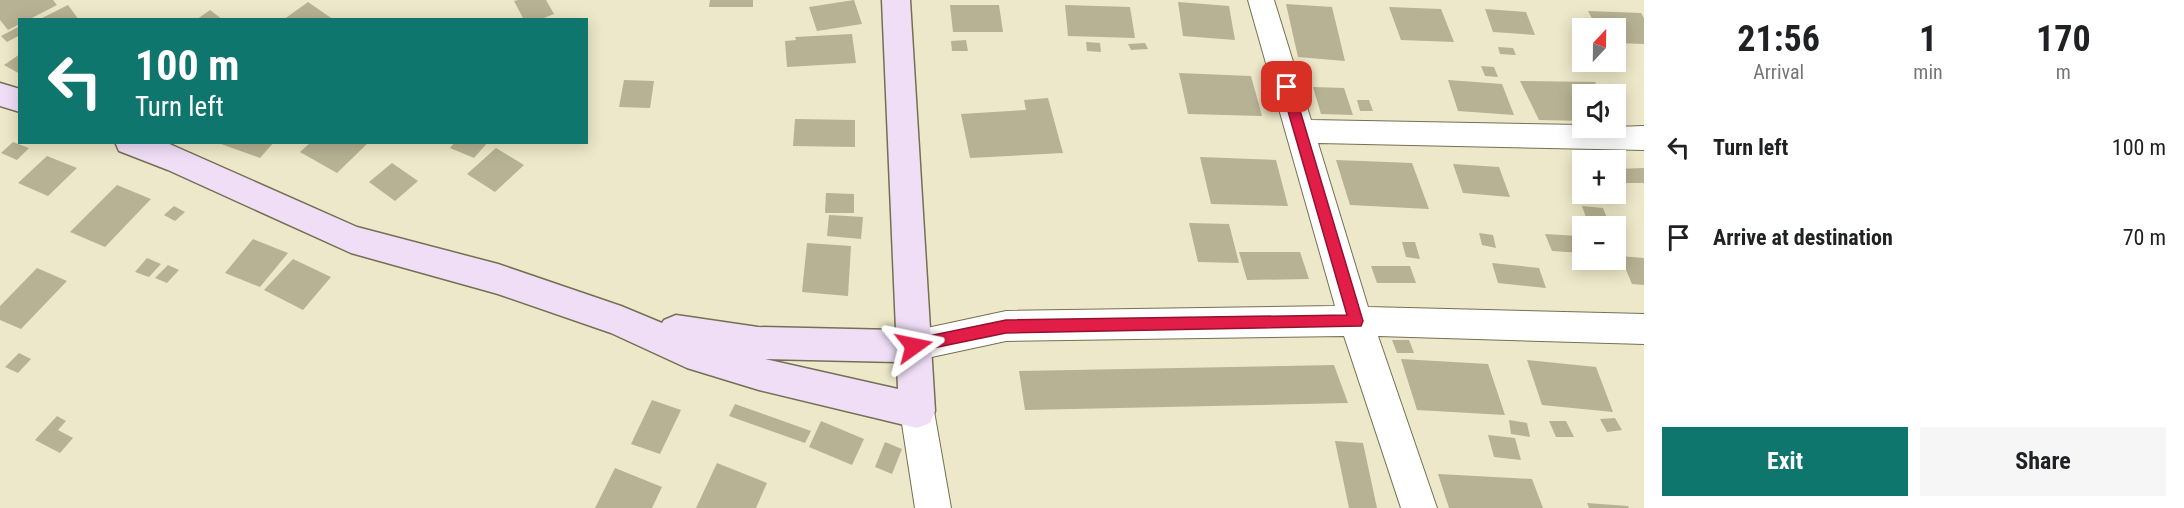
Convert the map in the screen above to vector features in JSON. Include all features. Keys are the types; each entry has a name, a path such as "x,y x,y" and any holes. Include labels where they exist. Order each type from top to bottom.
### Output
{"main road":[{"path":"135,144 179,161 351,239 498,279 621,321 687,352 738,367 917,411 896,0"},
{"path":"0,94 18,100"},
{"path":"621,321 758,343 914,346"}],"street":[{"path":"1261,0 1356,321 1419,508"},
{"path":"1300,131 1644,138"},
{"path":"914,346 1006,326 1356,321 1644,329"},
{"path":"917,411 933,508"}],"building":[{"path":"0,0 53,0 57,5 32,18 18,18 18,25 8,30 0,20"},
{"path":"546,0 554,14 544,18 523,18 514,1"},
{"path":"710,0 753,0 753,7 709,7"},
{"path":"854,0 862,24 817,31 809,7"},
{"path":"308,2 331,18 286,18"},
{"path":"1178,2 1229,6 1235,40 1183,36"},
{"path":"1286,4 1332,7 1345,61 1298,57"},
{"path":"68,5 78,18 42,18"},
{"path":"950,5 999,5 1003,32 953,32"},
{"path":"1065,5 1130,7 1135,38 1068,36"},
{"path":"1389,7 1441,9 1454,42 1401,40"},
{"path":"1485,9 1526,12 1535,35 1493,32"},
{"path":"210,10 220,18 199,18"},
{"path":"1588,11 1641,13 1644,18 1644,44 1626,43 1626,18 1592,18"},
{"path":"18,27 18,36 7,42 1,36"},
{"path":"852,34 856,63 787,67 785,41 796,40 795,37"},
{"path":"966,40 968,51 952,51 951,41"},
{"path":"1086,42 1100,43 1101,52 1087,51"},
{"path":"1145,43 1148,49 1131,50 1128,44"},
{"path":"1498,47 1513,48 1516,55 1500,54"},
{"path":"18,55 18,73 4,65"},
{"path":"1481,66 1494,67 1498,77 1485,76"},
{"path":"1179,73 1251,76 1262,116 1188,114"},
{"path":"624,80 654,81 650,108 619,107"},
{"path":"1448,80 1502,84 1514,115 1458,111"},
{"path":"1520,81 1595,82 1596,84 1572,84 1572,121 1539,120"},
{"path":"1313,87 1344,88 1353,115 1321,114"},
{"path":"1048,98 1063,153 970,158 961,114 1026,110 1024,100"},
{"path":"1357,100 1369,100 1373,111 1360,111"},
{"path":"795,119 855,120 855,147 793,146"},
{"path":"13,142 29,148 17,160 1,153"},
{"path":"221,144 272,144 260,158"},
{"path":"309,144 367,144 337,173 300,152"},
{"path":"453,144 486,144 474,158 450,148"},
{"path":"496,148 524,165 495,192 467,174"},
{"path":"47,156 77,168 48,196 18,183"},
{"path":"1200,157 1276,160 1288,206 1211,204"},
{"path":"1336,160 1412,163 1429,209 1350,205"},
{"path":"392,163 418,181 395,201 369,182"},
{"path":"1453,164 1499,167 1510,197 1463,193"},
{"path":"1644,168 1644,183 1626,183 1626,169"},
{"path":"117,185 151,199 105,247 70,232"},
{"path":"826,193 854,194 854,213 825,213"},
{"path":"174,206 185,212 175,221 164,215"},
{"path":"1582,206 1603,208 1606,216 1586,216"},
{"path":"829,215 863,217 861,239 827,236"},
{"path":"1189,223 1229,224 1239,263 1198,262"},
{"path":"1479,233 1493,235 1496,248 1482,245"},
{"path":"1545,234 1572,236 1572,252 1552,251"},
{"path":"253,239 288,253 260,287 225,273"},
{"path":"1402,242 1415,242 1420,259 1406,257"},
{"path":"807,243 851,246 848,296 802,292"},
{"path":"1239,252 1300,252 1309,279 1247,280"},
{"path":"1626,256 1644,258 1644,285 1632,284 1626,270"},
{"path":"147,258 161,264 149,277 135,272"},
{"path":"293,259 331,277 303,310 264,290"},
{"path":"1492,263 1539,268 1546,288 1498,283"},
{"path":"168,265 179,270 167,283 155,278"},
{"path":"1371,266 1410,266 1416,283 1377,283"},
{"path":"37,268 67,281 21,329 0,320 0,306"},
{"path":"1392,340 1409,340 1414,353 1397,353"},
{"path":"19,353 31,359 18,373 5,367"},
{"path":"1401,359 1488,364 1505,415 1417,410"},
{"path":"1527,360 1596,367 1613,412 1542,405"},
{"path":"1334,365 1348,403 1025,410 1019,371"},
{"path":"652,400 681,410 660,454 631,444"},
{"path":"735,404 811,431 805,443 729,416"},
{"path":"57,416 66,421 58,430 73,438 60,453 35,440"},
{"path":"1615,418 1622,430 1607,432 1600,419"},
{"path":"1509,420 1527,423 1530,437 1511,434"},
{"path":"821,421 864,439 852,465 809,447"},
{"path":"1549,421 1566,421 1574,437 1556,437"},
{"path":"1488,435 1515,438 1521,460 1494,457"},
{"path":"1335,441 1363,443 1377,508 1349,508"},
{"path":"885,442 902,449 892,474 875,467"},
{"path":"717,463 767,483 756,508 696,508"},
{"path":"615,468 662,487 652,508 595,508"},
{"path":"1438,474 1532,479 1543,508 1449,508"},
{"path":"1587,503 1628,506 1629,508 1589,508"}],"route":[{"path":"914,346 1006,326 1356,321 1287,87"}]}
